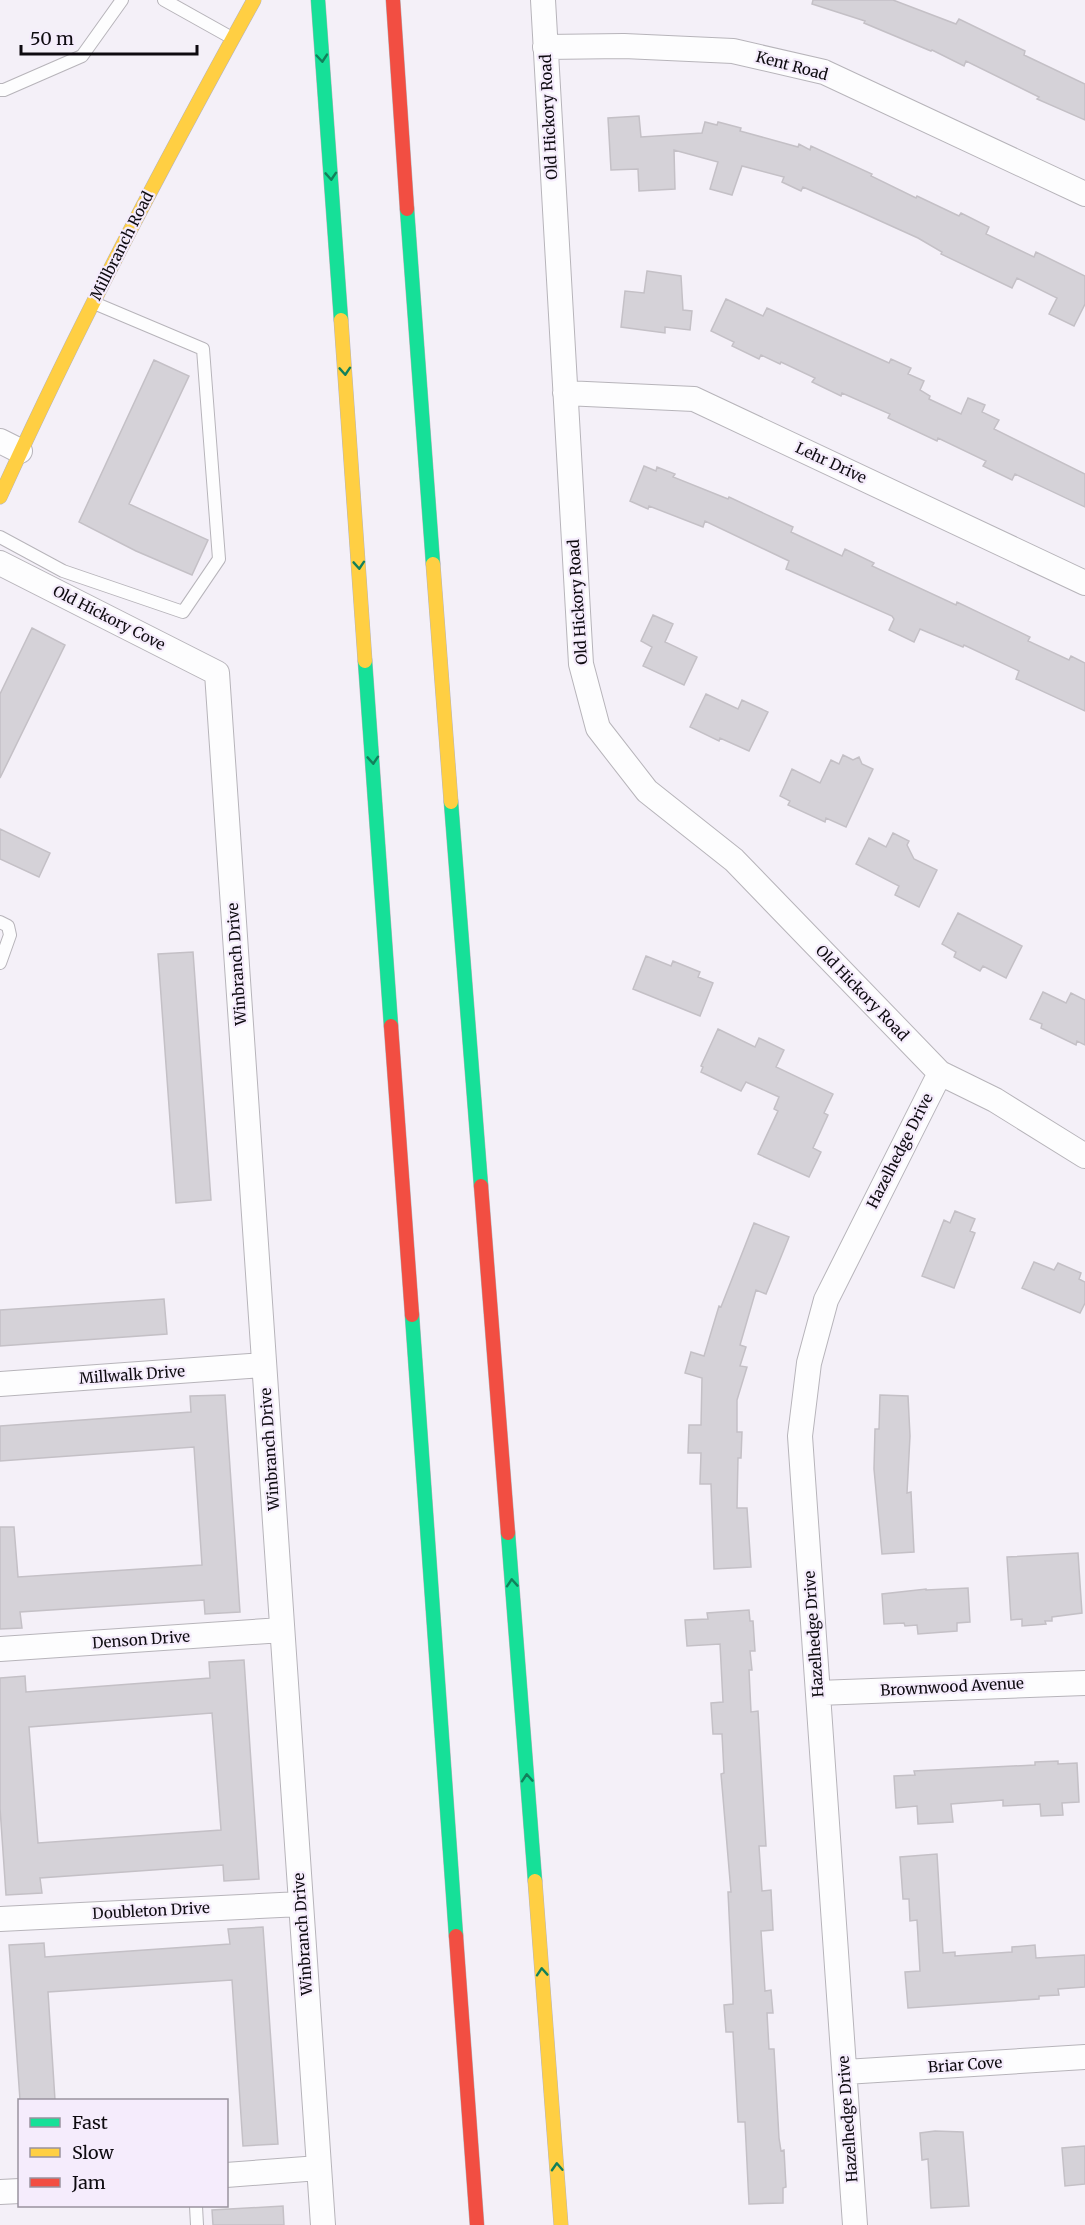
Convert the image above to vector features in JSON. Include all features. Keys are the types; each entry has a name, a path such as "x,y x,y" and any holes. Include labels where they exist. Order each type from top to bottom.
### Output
{"main road":[{"name":"Millbranch Road","path":"0,497 10,446 93,303 186,124 254,0"},
{"path":"318,0 477,2225"},
{"path":"393,0 415,327 561,2225"}],"street":[{"name":"Old Hickory Road","path":"543,0 581,664 598,728 647,791 734,860 940,1073 995,1100 1085,1156"},
{"name":"Kent Road","path":"545,47 624,46 733,51 824,72 1085,194"},
{"name":"Lehr Drive","path":"565,393 694,399 1085,584"},
{"name":"Old Hickory Cove","path":"0,563 217,673"},
{"name":"Winbranch Drive","path":"217,673 323,2225"},
{"name":"Hazelhedge Drive","path":"855,2225 800,1437 809,1363 826,1300 940,1073"},
{"name":"Millwalk Drive","path":"0,1384 264,1365"},
{"name":"Denson Drive","path":"0,1649 282,1630"},
{"name":"Brownwood Avenue","path":"818,1693 1085,1683"},
{"name":"Doubleton Drive","path":"0,1919 301,1904"},
{"name":"Briar Cove","path":"844,2072 1085,2057"},
{"path":"228,2175 319,2168"},
{"path":"0,2192 18,2191"}],"lane":[{"path":"0,90 81,56 122,0"},
{"path":"164,0 233,38"},
{"path":"0,537 63,571 183,612 219,559 203,349 93,303"},
{"path":"0,922 8,926 10,936 0,963"},
{"path":"196,2207 197,2225"}],"building":[{"path":"813,0 893,0 956,24 959,19 1025,51 1024,55 1085,84 1085,120 1037,99 1039,97 966,61 964,66 932,50 864,23 865,21 812,4"},
{"path":"639,116 641,137 702,133 705,122 717,125 718,122 741,128 740,131 798,147 799,144 810,150 811,146 872,174 871,176 916,198 917,196 959,216 961,213 989,227 986,234 1034,257 1036,252 1085,276 1085,304 1074,326 1049,314 1057,298 1017,278 1012,288 941,254 942,252 918,238 803,187 801,191 782,182 784,177 742,166 732,195 710,189 718,162 674,150 675,189 639,191 638,169 611,170 608,118"},
{"path":"647,271 681,276 683,310 692,311 690,330 665,327 665,333 621,327 625,291 644,293"},
{"path":"726,299 763,316 767,308 889,363 891,359 911,368 908,374 924,381 920,390 930,396 929,399 961,414 968,398 985,405 982,412 999,420 994,429 1085,474 1085,507 1015,474 1012,480 983,466 986,461 888,418 890,414 842,393 841,396 812,382 815,378 781,362 780,364 761,355 759,359 732,346 734,342 711,331"},
{"path":"154,360 189,376 129,504 208,540 192,575 136,551 79,522"},
{"path":"644,466 656,471 657,467 675,474 673,477 728,499 729,497 793,527 791,532 842,556 845,549 874,563 872,566 956,605 957,602 1030,637 1028,641 1069,660 1071,656 1085,663 1085,711 1016,679 1019,671 964,645 963,647 920,629 914,642 889,630 894,619 892,616 786,569 789,561 705,521 703,527 630,501"},
{"path":"653,615 673,624 665,642 697,657 684,685 643,666 652,647 641,641"},
{"path":"32,628 65,645 0,778 0,694"},
{"path":"706,694 738,709 742,700 768,712 749,751 720,738 719,741 690,727"},
{"path":"843,755 853,760 859,757 862,764 873,769 846,827 826,818 825,822 788,805 790,801 780,796 792,769 820,783 831,760 839,764"},
{"path":"0,829 50,853 39,877 0,859"},
{"path":"893,833 909,841 907,845 914,859 937,870 919,907 895,895 899,886 856,864 869,838 886,847"},
{"path":"958,913 1022,946 1006,978 983,966 980,971 954,957 956,952 942,944"},
{"path":"193,952 211,1200 176,1203 158,954"},
{"path":"646,956 671,966 673,961 700,972 698,977 713,983 700,1016 633,989"},
{"path":"1043,992 1066,1003 1071,993 1085,1000 1085,1045 1077,1041 1076,1045 1041,1028 1042,1024 1030,1019"},
{"path":"718,1029 755,1047 759,1038 784,1050 776,1067 833,1094 824,1113 828,1115 813,1148 821,1152 809,1177 758,1154 778,1111 774,1109 779,1097 746,1082 741,1091 701,1072 703,1067 701,1066"},
{"path":"955,1211 975,1219 970,1231 975,1233 954,1288 922,1276 944,1220 950,1223"},
{"path":"754,1223 789,1237 766,1294 756,1290 740,1345 746,1347 740,1366 747,1367 737,1400 737,1432 742,1432 741,1458 738,1458 737,1508 747,1508 751,1567 714,1569 711,1484 700,1484 701,1453 688,1453 689,1425 701,1425 702,1378 685,1373 691,1352 704,1356 719,1306 721,1307"},
{"path":"1034,1262 1054,1270 1058,1263 1081,1273 1079,1279 1085,1282 1085,1303 1080,1313 1022,1288"},
{"path":"164,1299 167,1334 0,1346 0,1310"},
{"path":"225,1395 240,1612 205,1614 204,1600 20,1612 22,1628 0,1629 0,1527 14,1527 18,1577 202,1565 194,1447 0,1461 0,1426 191,1412 190,1396"},
{"path":"880,1395 908,1396 910,1436 907,1493 911,1492 914,1552 882,1554 874,1469 875,1429 879,1429"},
{"path":"1078,1553 1082,1613 1052,1617 1052,1621 1045,1621 1046,1624 1022,1626 1022,1619 1011,1620 1007,1557"},
{"path":"968,1588 970,1622 957,1623 957,1631 918,1634 917,1625 884,1624 882,1594 926,1589"},
{"path":"749,1610 750,1621 753,1621 755,1651 750,1651 751,1712 758,1711 766,1846 759,1846 762,1891 771,1890 773,1930 761,1931 765,1991 771,1990 773,2013 767,2013 769,2049 774,2049 779,2138 781,2151 784,2150 786,2187 783,2188 783,2203 749,2204 745,2122 738,2122 733,2032 726,2032 724,2005 733,2004 728,1892 731,1892 721,1774 724,1773 722,1734 713,1734 711,1703 723,1702 720,1644 687,1646 685,1620 708,1619 707,1613"},
{"path":"244,1660 259,1879 224,1881 223,1865 40,1878 42,1893 6,1895 0,1808 0,1678 25,1676 26,1692 210,1678 209,1662","holes":["212,1713 221,1830 38,1843 29,1727"]},
{"path":"1058,1761 1058,1764 1077,1763 1079,1802 1062,1803 1063,1815 1041,1816 1040,1804 1003,1806 1003,1800 951,1804 953,1822 918,1824 917,1806 896,1808 894,1776 915,1775 914,1771 1035,1765 1035,1762"},
{"path":"937,1854 943,1953 955,1952 955,1956 1012,1952 1012,1947 1035,1945 1036,1958 1085,1955 1085,1987 1058,1989 1059,1995 1039,1996 1039,1999 908,2008 905,1972 920,1971 917,1920 910,1921 909,1899 903,1899 900,1857"},
{"path":"263,1927 278,2144 243,2146 232,1980 48,1992 55,2099 20,2099 9,1945 44,1943 45,1957 230,1944 228,1929"},
{"path":"963,2132 969,2206 931,2208 928,2159 922,2160 920,2133"},
{"path":"1085,2146 1085,2184 1065,2186 1062,2148"},
{"path":"283,2206 284,2225 213,2225 212,2210"}],"traffic: fast":[{"path":"318,0 341,320"},
{"path":"407,209 433,564"},
{"path":"365,661 391,1026"},
{"path":"451,802 481,1186"},
{"path":"412,1315 456,1936"},
{"path":"508,1533 535,1881"}],"traffic: slow":[{"path":"0,497 122,246 254,0"},
{"path":"341,320 365,661"},
{"path":"433,564 451,802"},
{"path":"535,1881 561,2225"}],"traffic: jam":[{"path":"393,0 407,209"},
{"path":"391,1026 412,1315"},
{"path":"481,1186 508,1533"},
{"path":"456,1936 477,2225"}]}
